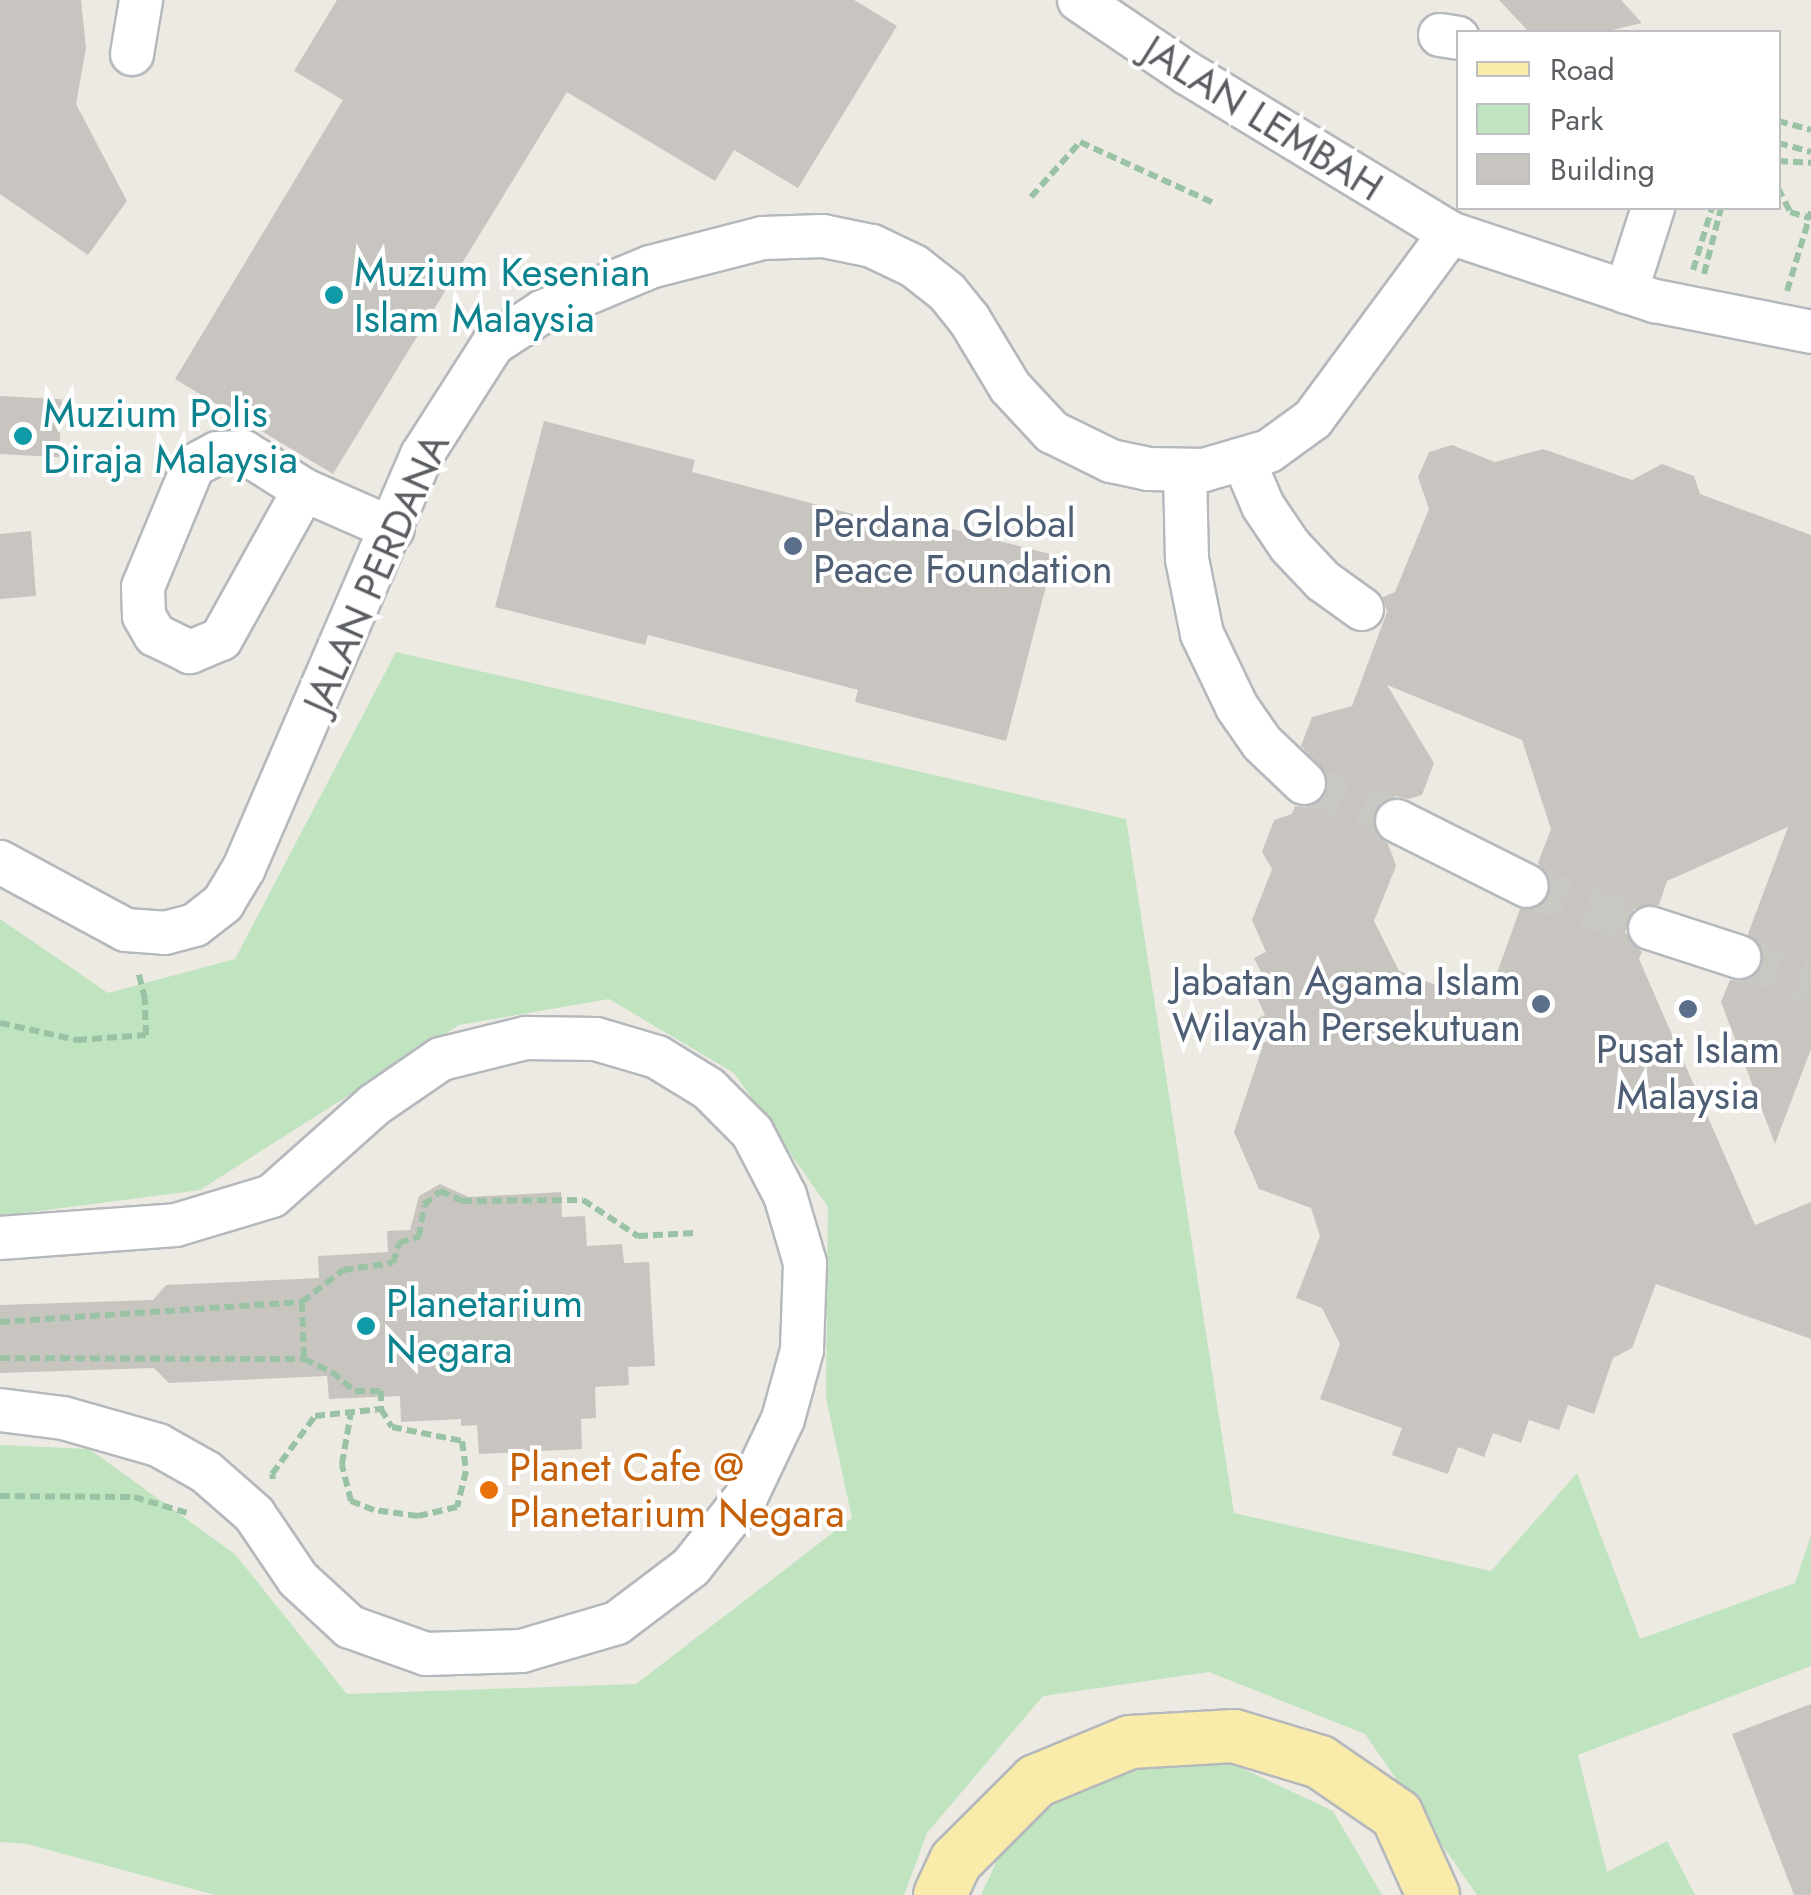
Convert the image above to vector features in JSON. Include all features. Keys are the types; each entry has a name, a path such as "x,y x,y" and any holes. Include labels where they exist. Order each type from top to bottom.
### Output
{"main road":[{"path":"940,1895 956,1861 1036,1781 1130,1742 1234,1736 1320,1762 1397,1815 1433,1895"}],"street":[{"path":"132,54 141,0"},
{"name":"JALAN LEMBAH","path":"1079,0 1187,72 1450,233"},
{"path":"1626,292 1652,210"},
{"path":"1450,233 1626,292 1811,332"},
{"name":"JALAN PERDANA","path":"0,862 126,930 166,933 195,925 222,903 244,868 422,455 492,344 542,312 650,267 763,238 824,236 872,246 914,266 968,318 1010,387 1052,432 1111,461 1184,472 1244,461 1269,451 1313,419 1450,233"},
{"path":"304,490 221,639 190,652 155,635 144,616 142,587 193,466 217,453 244,452 304,490 393,529"},
{"path":"1244,461 1263,506 1290,546 1323,581 1362,610"},
{"path":"1184,472 1187,559 1202,634 1238,707 1262,743 1304,783"},
{"path":"1398,821 1528,886"},
{"path":"1650,928 1738,957"},
{"path":"0,1238 176,1225 272,1196 374,1104 441,1059 526,1038 596,1038 656,1057 708,1088 752,1132 785,1194 805,1263 802,1350 783,1418 746,1497 691,1566 617,1623 522,1651 426,1654 350,1627 298,1579 254,1514 206,1472 158,1445 63,1418 0,1410"}],"path":[{"path":"1781,122 1811,130"},
{"path":"1031,197 1080,142 1214,203"},
{"path":"1781,144 1811,152"},
{"path":"1781,160 1811,164"},
{"path":"1781,194 1790,212 1810,216 1784,297"},
{"path":"1690,282 1711,210"},
{"path":"1715,229 1721,210"},
{"path":"0,1023 77,1040 146,1036 146,998 126,930"},
{"path":"0,1322 302,1302 342,1270 393,1263 399,1244 418,1237 424,1205 440,1191 462,1201 582,1200 638,1236 694,1233"},
{"path":"302,1302 304,1358"},
{"path":"0,1358 304,1358 332,1372 355,1392 381,1391 381,1408 392,1426 462,1442 466,1471 457,1507 418,1516 374,1510 352,1501 342,1464 351,1412"},
{"path":"272,1474 315,1416 381,1408"},
{"path":"0,1496 134,1497 200,1516"}],"green space":[{"path":"396,652 1126,819 1234,1513 1491,1571 1577,1473 1640,1639 1795,1583 1811,1535 1811,1666 1578,1755 1607,1872 1667,1841 1695,1895 1477,1895 1365,1734 1209,1672 1043,1696 927,1833 904,1895 215,1895 27,1844 0,1842 0,1445 89,1449 235,1554 347,1694 636,1684 852,1518 826,1398 828,1207 734,1073 609,999 459,1025 200,1190 0,1216 0,919 108,993 235,959"},
{"path":"1218,1757 1333,1811 1382,1895 981,1895 1013,1825 1100,1770"}],"building":[{"path":"0,0 81,0 86,48 76,104 127,201 88,255 0,194"},
{"name":"Muzium Kesenian Islam Malaysia","path":"337,0 854,0 897,26 798,188 734,150 715,181 567,92 333,474 175,379 343,100 294,71"},
{"path":"1499,0 1621,0 1642,23 1612,30 1527,30"},
{"path":"0,396 62,399 59,457 0,454"},
{"path":"544,421 695,460 692,472 902,527 905,517 1054,555 1006,741 855,702 858,690 648,635 645,645 495,607"},
{"name":"Jabatan Agama Islam Wilayah Persekutuan","path":"1452,445 1495,462 1543,449 1632,480 1662,464 1694,476 1700,494 1811,535 1811,1049 1775,1144 1721,1002 1730,980 1745,981 1762,966 1763,951 1748,934 1788,827 1667,881 1659,905 1634,909 1625,932 1642,952 1639,959 1755,1225 1811,1202 1811,1339 1656,1284 1632,1348 1613,1358 1594,1414 1568,1405 1559,1430 1529,1420 1521,1443 1493,1433 1484,1457 1458,1447 1448,1474 1392,1455 1402,1428 1320,1399 1340,1344 1322,1308 1296,1298 1320,1236 1311,1208 1259,1189 1234,1132 1262,1048 1250,1023 1265,1015 1255,993 1268,986 1254,958 1266,952 1252,920 1272,869 1262,852 1274,820 1292,814 1295,806 1312,807 1328,790 1328,775 1301,746 1312,717 1352,706 1387,612 1383,597 1395,592 1429,509 1418,477 1429,452","holes":["1387,685 1522,740 1551,829 1538,863 1552,884 1549,898 1540,907 1520,909 1497,973 1450,990 1399,971 1374,921 1396,866 1388,844 1376,834 1374,811 1395,796 1409,799 1422,795 1434,763"]},
{"path":"31,531 36,596 0,599 0,534"},
{"name":"Planetarium Negara","path":"440,1184 469,1197 561,1192 562,1217 585,1216 587,1246 622,1244 624,1263 649,1262 655,1366 628,1367 629,1385 595,1387 596,1418 581,1419 582,1449 479,1454 477,1425 461,1426 461,1419 401,1422 400,1396 329,1399 327,1376 169,1383 154,1368 0,1373 0,1305 153,1300 166,1285 319,1278 318,1256 388,1252 387,1231 410,1230 419,1196"},
{"path":"1811,1704 1811,1895 1794,1895 1732,1734"}],"tunnel":[{"path":"1304,783 1397,821"},
{"path":"1527,886 1650,928"},
{"path":"1739,957 1811,984"}],"place":[{"name":"Muzium Kesenian Islam Malaysia","path":"334,295"},
{"name":"Muzium Polis Diraja Malaysia","path":"23,436"},
{"name":"Perdana Global Peace Foundation","path":"793,546"},
{"name":"Jabatan Agama Islam Wilayah Persekutuan","path":"1541,1004"},
{"name":"Pusat Islam Malaysia","path":"1688,1009"},
{"name":"Planetarium Negara","path":"366,1326"},
{"name":"Planet Cafe @ Planetarium Negara","path":"489,1490"}]}
